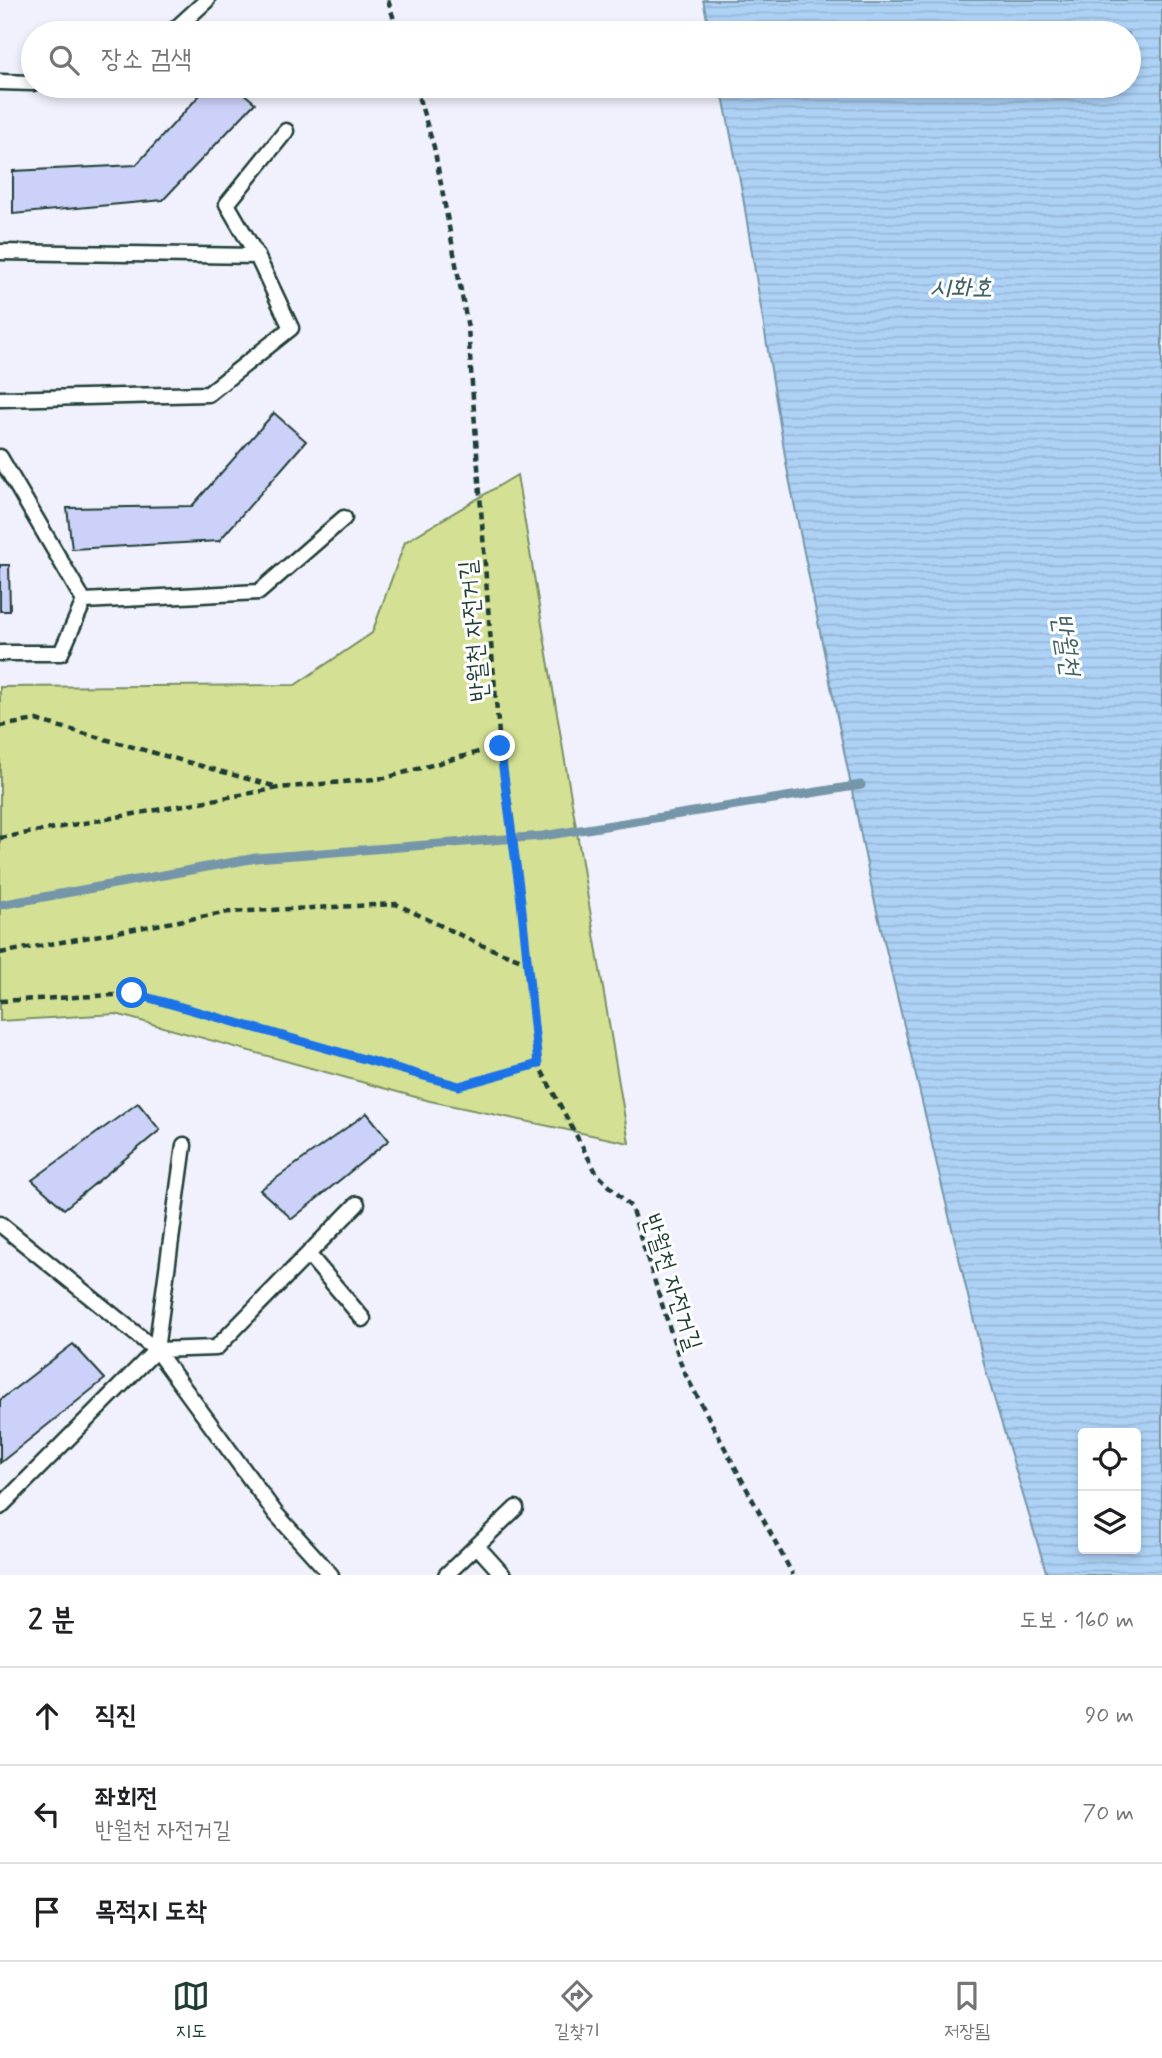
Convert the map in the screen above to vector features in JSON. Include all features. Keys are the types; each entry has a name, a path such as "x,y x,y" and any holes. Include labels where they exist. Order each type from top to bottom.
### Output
{"lane":[{"path":"184,21 207,0"},
{"path":"0,82 21,83"},
{"path":"0,399 208,394 291,328 257,256 227,204 286,131"},
{"path":"0,252 257,256"},
{"path":"0,457 5,478 83,601"},
{"path":"83,601 259,592 344,518"},
{"path":"0,653 61,653 83,601"},
{"path":"0,1507 156,1350 184,1145"},
{"path":"156,1350 216,1348 356,1204"},
{"path":"0,1224 156,1350 276,1514 331,1575"},
{"path":"308,1254 363,1319"},
{"path":"446,1575 516,1508"},
{"path":"477,1546 503,1575"}],"path":[{"path":"388,0 394,21"},
{"name":"반월천 자전거길","path":"419,98 434,147 468,328 500,746 521,901 538,1064 597,1174 631,1207 683,1370 793,1575"},
{"path":"0,726 36,720 279,788"},
{"path":"0,838 279,788 385,778 500,746"},
{"path":"0,953 229,912 396,904 481,945 527,962"},
{"path":"0,1001 132,993 459,1086 538,1064"}],"green space":[{"path":"517,475 629,1143 430,1101 116,1014 0,1021 0,687 295,685 372,633 405,542"}],"water":[{"name":"시화호","path":"703,0 1162,0 1162,1575 1047,1575 985,1368 872,890 787,468 742,191 723,98 1141,98 1141,21 707,21"}],"building":[{"path":"197,98 249,98 255,103 163,200 13,214 13,171 136,165"},
{"path":"274,413 306,441 219,541 72,549 67,508 192,506"},
{"path":"0,565 9,565 10,611 0,611"},
{"path":"138,1103 160,1130 64,1209 32,1180"},
{"path":"367,1113 389,1140 292,1219 260,1190"},
{"path":"73,1344 105,1379 0,1463 0,1400"}],"waterway":[{"path":"0,905 256,858 543,836 861,785"}],"route":[{"path":"132,993 459,1086 538,1064 521,901 500,746"}],"water label":[{"name":"반월천","path":"1067,644"}]}
